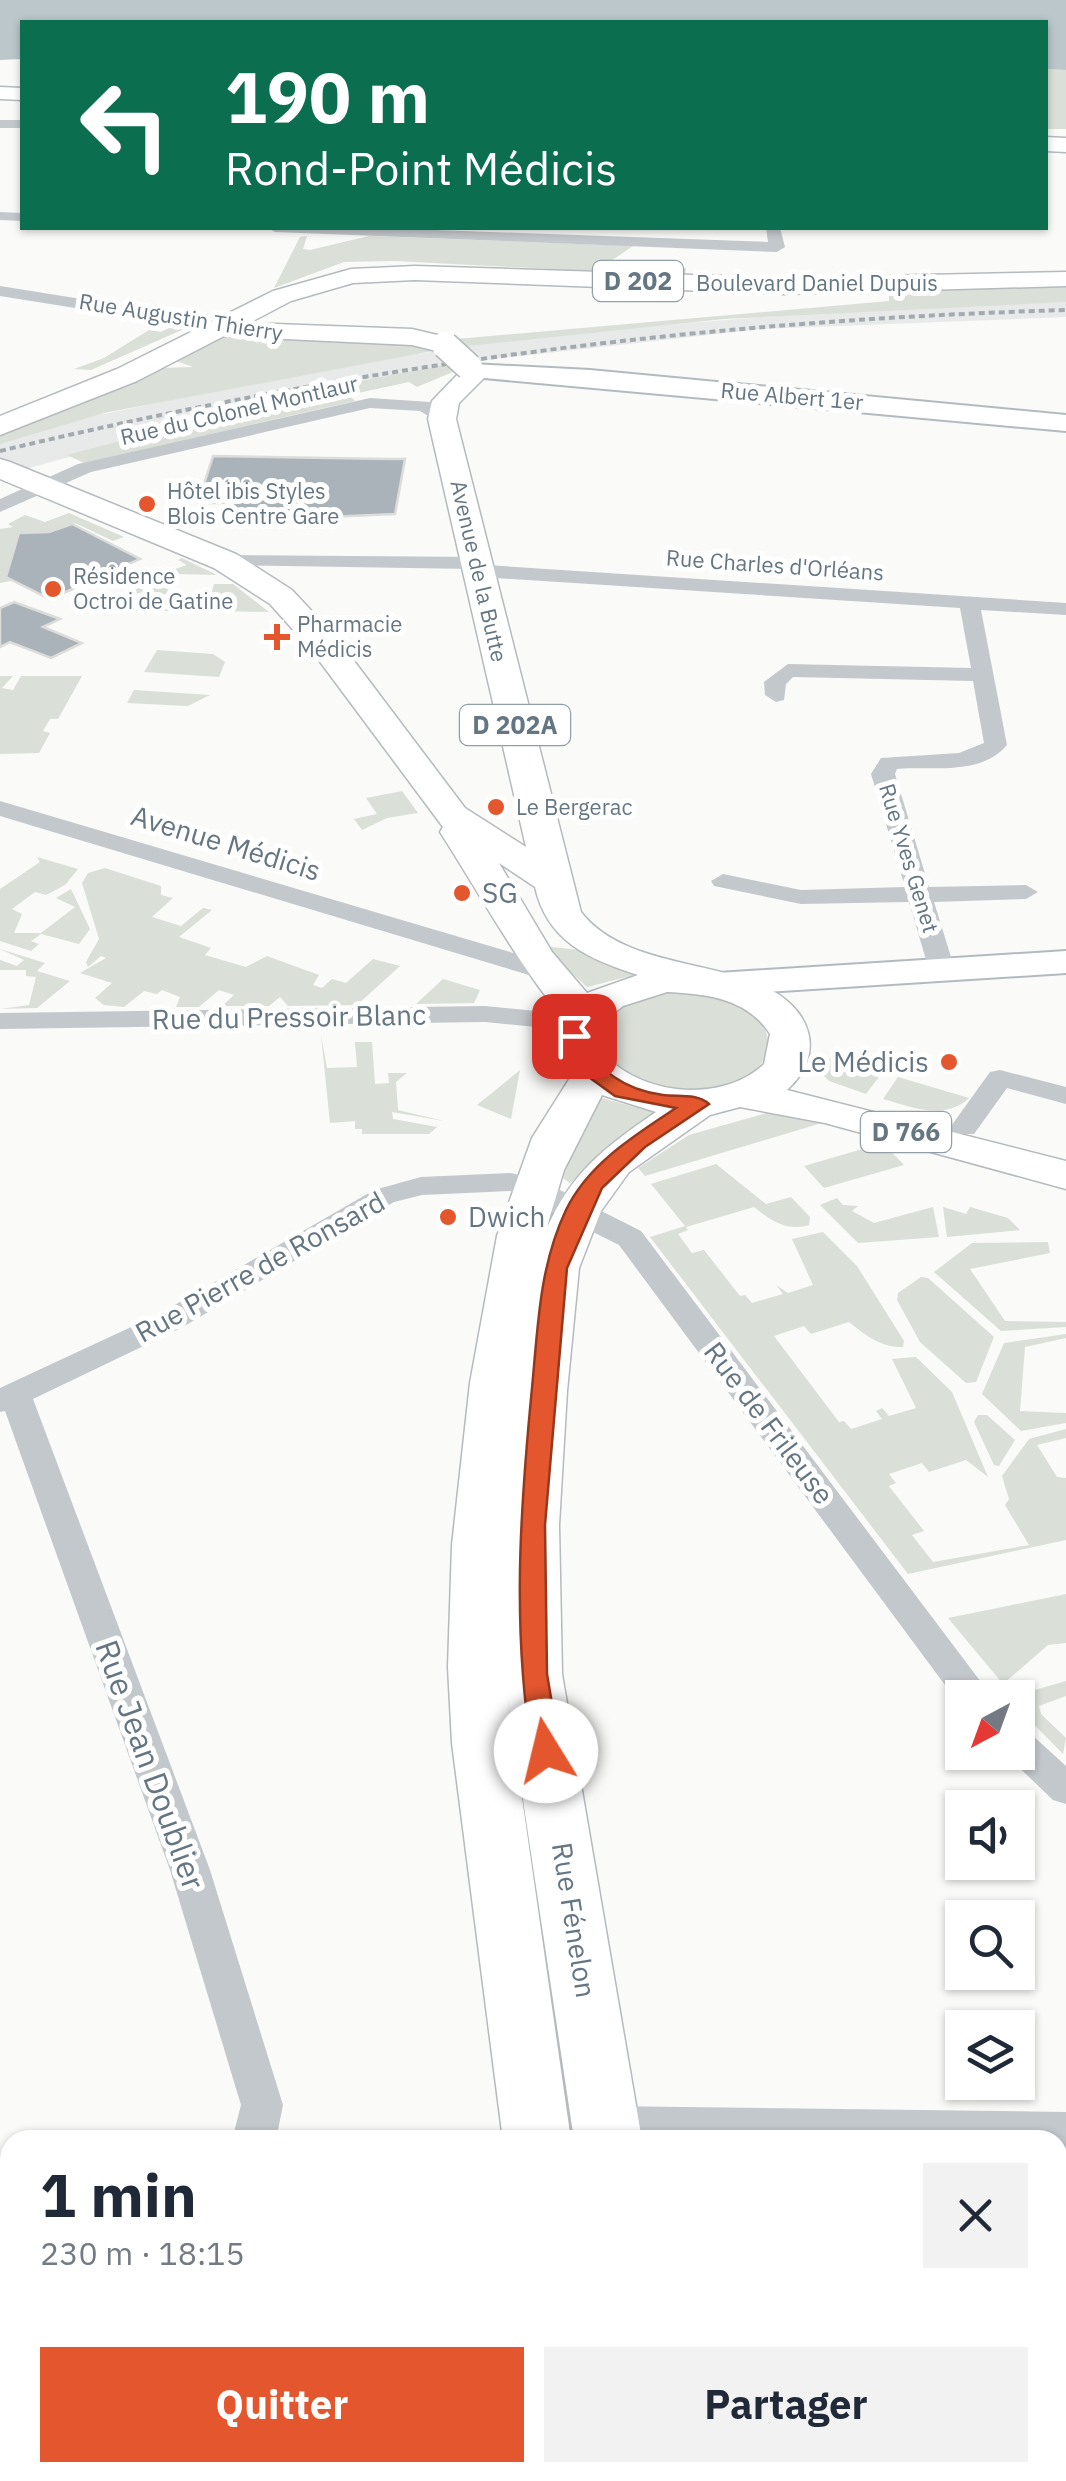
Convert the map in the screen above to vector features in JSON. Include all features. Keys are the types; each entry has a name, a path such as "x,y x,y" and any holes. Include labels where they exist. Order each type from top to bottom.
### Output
{"main road":[{"name":"Boulevard Daniel Dupuis","path":"0,426 127,375 219,326 317,282 387,273 784,286 1066,279"},
{"name":"Rue Augustin Thierry","path":"219,326 280,334 427,339 444,346 469,375"},
{"name":"D 202","path":"0,402 49,389 219,326"},
{"path":"442,419 446,401 469,375"},
{"path":"0,393 49,389"},
{"name":"Avenue de la Butte","path":"442,419 550,879 568,926 585,938 709,982"},
{"path":"6,471 225,562 282,597 452,816 580,1019"},
{"path":"452,816 550,879"},
{"path":"709,982 769,1005 788,1040 765,1086 744,1095 698,1104 640,1096 594,1075 576,1050 580,1019 602,998 630,986 709,982"},
{"name":"D 766","path":"788,1040 830,1088 1066,1163"},
{"name":"Rue Fénelon","path":"594,1075 569,1108 555,1198 556,1268 541,1392 532,1525 533,1674 607,2130"},
{"name":"D 766","path":"744,1095 830,1111 1066,1175"},
{"name":"Rue Fénelon","path":"536,2130 491,1814 477,1669 488,1429 517,1244 555,1198 698,1104"}],"street":[{"path":"324,230 777,248 773,230"},
{"name":"Rue Augustin Thierry","path":"0,291 219,326"},
{"name":"Rue Albert 1er","path":"469,375 517,374 1066,423"},
{"name":"Rue du Colonel Montlaur","path":"0,506 85,468 370,403 424,406 442,419"},
{"name":"Rue Charles d'Orléans","path":"225,562 479,567 1066,608"},
{"name":"Rue Yves Genet","path":"942,970 883,774 889,763 986,755 996,746 968,602"},
{"path":"776,696 775,682 788,670 984,675"},
{"name":"Avenue Médicis","path":"0,808 435,937 537,956"},
{"path":"723,881 801,897 1026,892"},
{"name":"Avenue Médicis","path":"435,937 537,956"},
{"path":"709,982 1066,962"},
{"path":"788,1040 807,996 870,975"},
{"name":"Rue du Pressoir Blanc","path":"0,1021 485,1014 580,1019"},
{"path":"964,1128 1000,1078 1066,1096"},
{"name":"Rue Pierre de Ronsard","path":"8,1398 170,1321 384,1196 421,1186 492,1181 555,1198"},
{"name":"Rue de Frileuse","path":"555,1198 630,1238 962,1680"},
{"name":"Rue Jean Doublier","path":"8,1398 190,1870 262,2106 256,2130"},
{"path":"1035,1760 1066,1789"}],"shaded area":[{"path":"0,0 1066,0 1066,70 1048,69 1048,20 20,20 20,59 0,60"},
{"path":"1048,69 1066,70 1066,129 1048,129"},
{"path":"307,236 303,249 310,250 369,236 633,246 611,261 636,267 686,268 685,276 395,261 344,262 274,288 300,237"},
{"path":"1066,283 1066,302 724,319 458,347 456,339 889,301 889,291"},
{"path":"1066,302 1066,317 761,329 450,364 314,390 0,476 0,435 78,406 104,414 315,370 532,336 835,311"},
{"path":"171,323 184,329 91,370 74,369 104,358 149,330 161,332 173,326"},
{"path":"226,334 276,340 412,342 438,350 104,413 0,444 0,435 78,406 158,368 193,367 174,360"},
{"path":"454,363 460,369 417,387 409,382 349,395 355,401 84,463 67,455 314,390"},
{"path":"69,513 124,537 113,541 75,523 49,532 15,580 0,583 0,529 13,527 8,524 25,515 45,522"},
{"path":"182,558 217,575 176,574 166,594 157,596 177,597 172,611 128,611 133,596 146,594 134,593 140,574 153,569 163,573 187,565 178,560"},
{"path":"214,584 233,584 269,612 216,611 221,599 210,598"},
{"path":"157,650 213,654 225,662 219,677 144,672"},
{"path":"0,676 13,676 2,688 13,690 21,676 82,676 58,719 50,719 43,731 50,733 39,753 0,754"},
{"path":"134,690 210,695 188,706 127,703"},
{"path":"402,791 418,813 387,818 362,830 354,819 377,814 366,798"},
{"path":"37,857 78,869 65,885 46,895 35,892 12,909 22,914 14,933 41,933 75,907 56,898 71,889 90,929 79,944 41,934 31,941 39,944 31,951 0,941 0,889 40,862"},
{"path":"105,868 161,886 161,895 173,898 152,917 181,926 203,908 212,910 179,937 211,948 205,955 246,967 267,956 319,975 313,985 322,988 332,979 346,983 373,959 400,966 357,1005 288,1006 280,997 269,1006 222,1006 234,995 219,990 199,1007 176,1007 180,997 162,990 157,994 144,991 124,1007 104,1005 95,998 112,983 80,973 106,958 101,956 88,967 86,962 99,939 82,883 88,873"},
{"path":"542,946 590,951 651,971 587,987"},
{"path":"0,949 45,963 37,971 70,981 37,1008 0,1009 29,1005 36,977 26,976 26,970 0,970 0,960 17,966 24,960"},
{"path":"443,979 480,990 474,1003 416,1004"},
{"path":"673,991 721,999 751,1013 766,1032 767,1052 755,1070 733,1084 700,1090 660,1086 627,1077 596,1048 597,1033 610,1012 633,1000"},
{"path":"321,1035 327,1068 357,1067 355,1042 372,1042 375,1084 389,1083 388,1073 407,1073 396,1082 398,1110 444,1121 392,1112 393,1119 437,1127 429,1134 362,1134 362,1129 355,1129 355,1121 330,1123"},
{"path":"813,1054 882,1073 866,1094 829,1081 812,1064"},
{"path":"520,1070 511,1119 477,1105"},
{"path":"898,1077 969,1098 939,1111 883,1099"},
{"path":"591,1095 657,1113 570,1183 563,1178"},
{"path":"774,1111 835,1119 645,1176 638,1168 689,1135"},
{"path":"883,1143 904,1165 824,1188 804,1166"},
{"path":"716,1164 766,1204 791,1197 810,1217 809,1225 786,1226 754,1207 686,1227 688,1230 678,1234 692,1253 704,1250 740,1296 745,1295 752,1303 783,1294 776,1285 788,1293 813,1285 792,1239 823,1232 857,1266 904,1341 903,1347 881,1343 849,1322 811,1334 804,1326 774,1336 839,1422 844,1421 851,1429 882,1419 876,1411 882,1408 889,1416 916,1408 892,1359 916,1357 952,1392 988,1477 966,1460 929,1472 922,1463 889,1474 896,1483 889,1486 924,1531 912,1535 933,1562 1029,1545 1005,1505 1009,1499 1002,1476 1029,1439 1066,1429 1066,1438 1037,1445 1057,1477 1066,1478 1066,1540 908,1574 650,1237 685,1226 651,1184"},
{"path":"837,1198 843,1205 858,1206 852,1211 874,1223 933,1207 939,1237 858,1243 820,1205"},
{"path":"943,1207 966,1214 970,1207 1008,1218 1020,1230 947,1237"},
{"path":"1048,1242 1050,1253 970,1269 1005,1321 1066,1322 1066,1327 1001,1331 934,1272 972,1243"},
{"path":"921,1277 928,1278 994,1337 976,1382 966,1383 920,1342 897,1300 898,1293"},
{"path":"1066,1334 1066,1338 1025,1347 1020,1411 1066,1413 1066,1423 1021,1431 982,1394 1004,1343"},
{"path":"978,1415 987,1415 1015,1440 999,1466 994,1465 974,1422"},
{"path":"1066,1594 1066,1643 1048,1645 1008,1680 1000,1680 948,1618"},
{"path":"1066,1681 1066,1696 1039,1706 1041,1714 1066,1738 1063,1754 1035,1725 1035,1690"}],"building":[{"path":"213,456 405,459 395,514 328,517 315,513 222,511 225,503 198,503"},
{"path":"72,524 140,559 50,599 6,577 19,533 49,532"},
{"path":"14,602 60,619 43,627 82,643 51,658 10,642 0,647 0,608"}],"railway":[{"path":"0,451 266,394 529,352 794,325 1066,310"}],"place":[{"name":"Hôtel ibis Styles Blois Centre Gare","path":"147,504"},
{"name":"Résidence Octroi de Gatine","path":"53,589"},
{"name":"Pharmacie Médicis","path":"277,637"},
{"name":"Le Bergerac","path":"496,807"},
{"name":"SG","path":"462,893"},
{"name":"Le Médicis","path":"949,1062"},
{"name":"Dwich","path":"448,1217"}],"route":[{"path":"546,1751 533,1674 532,1525 541,1392 556,1268 578,1210 593,1184 613,1162 698,1104 658,1101 622,1091 582,1063 574,1036"}]}
